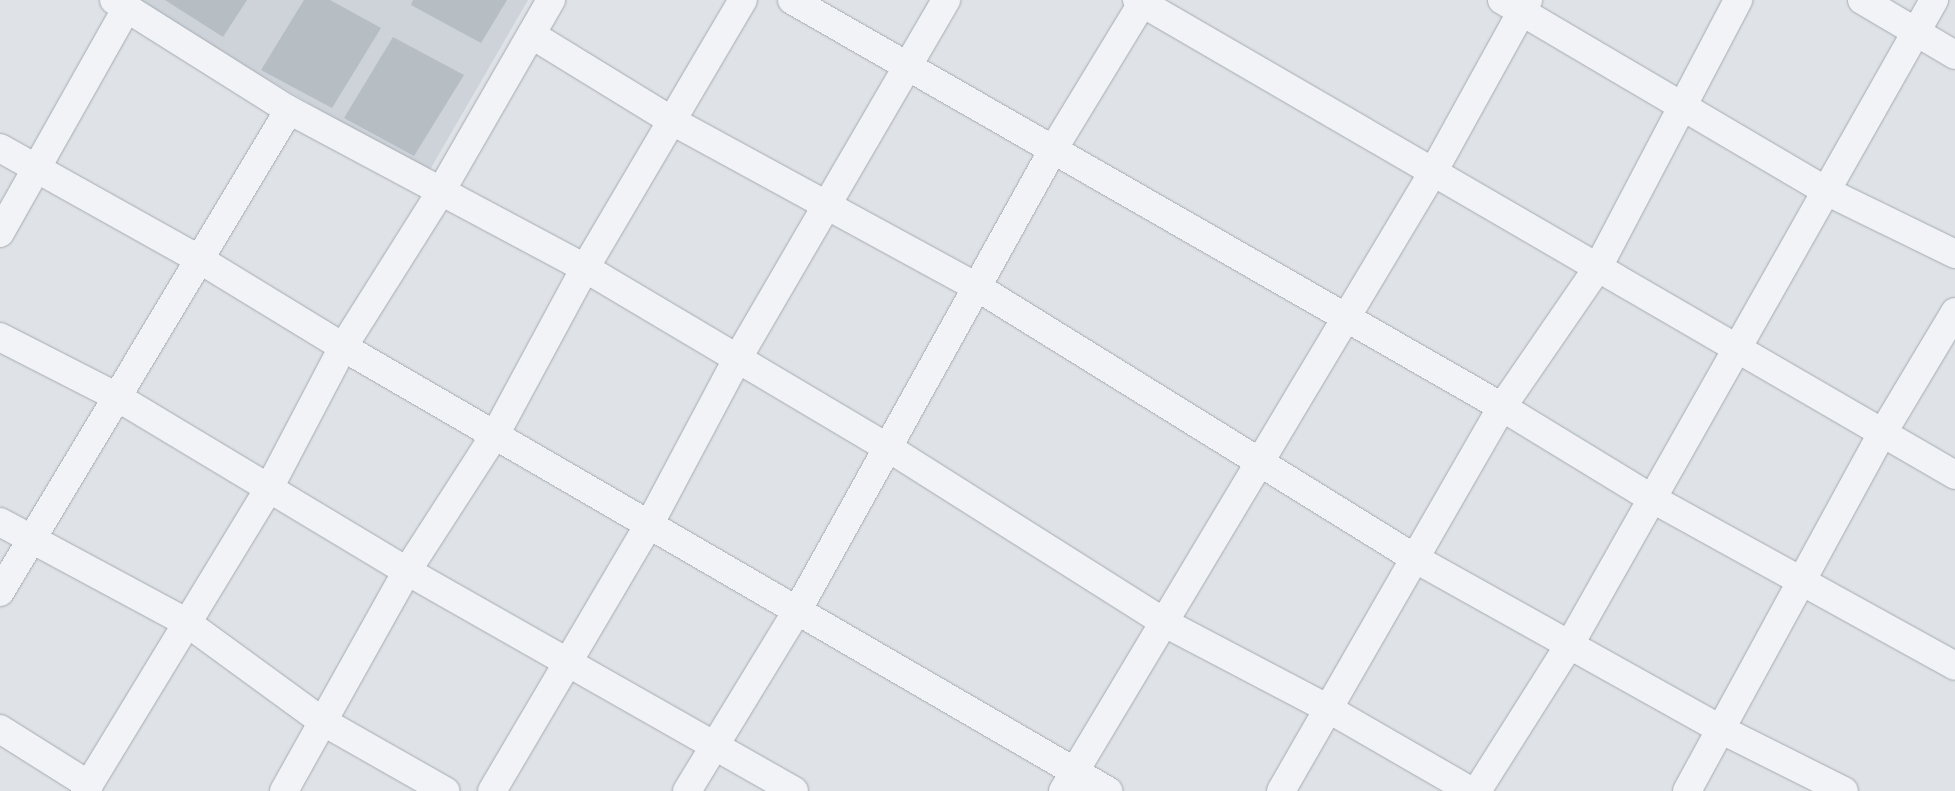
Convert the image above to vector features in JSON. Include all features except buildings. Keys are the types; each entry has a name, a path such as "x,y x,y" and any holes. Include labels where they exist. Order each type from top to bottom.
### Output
{"street":[{"path":"0,730 87,788 269,488 343,347 440,193 551,0"},
{"path":"284,791 407,571 496,433 585,268 674,122 744,0"},
{"path":"792,0 1054,148 1343,318 1502,407 1650,498 1802,580 1955,666"},
{"path":"492,791 650,523 736,361 828,209 910,68 946,0"},
{"path":"1282,791 1327,708 1416,559 1502,407 1597,269 1680,104 1738,0"},
{"path":"1862,0 1955,55"},
{"path":"1478,791 1570,644 1650,498 1737,352 1934,0"},
{"path":"687,791 797,611 1054,148 1141,1 1737,352 1955,475"},
{"path":"0,233 36,170 120,4 290,110 440,193 585,268 736,361 887,447 1166,623 1327,708 1471,791"},
{"path":"1069,782 1166,623 1343,318 1432,174 1517,4 1826,191 1955,254"},
{"path":"532,35 674,122 828,209 977,287 1416,559 1724,731 1844,791"},
{"path":"0,592 29,540 290,110"},
{"path":"0,148 36,170 199,259 343,347 650,523 797,611 1069,782 1108,791"},
{"path":"1688,791 1724,731 1802,580 1882,434 1955,312"},
{"path":"0,337 117,397 407,571 569,661 794,791"},
{"path":"0,522 29,540 186,622 322,721 445,791"}],"shaded area":[{"path":"132,0 528,0 428,173"}]}
